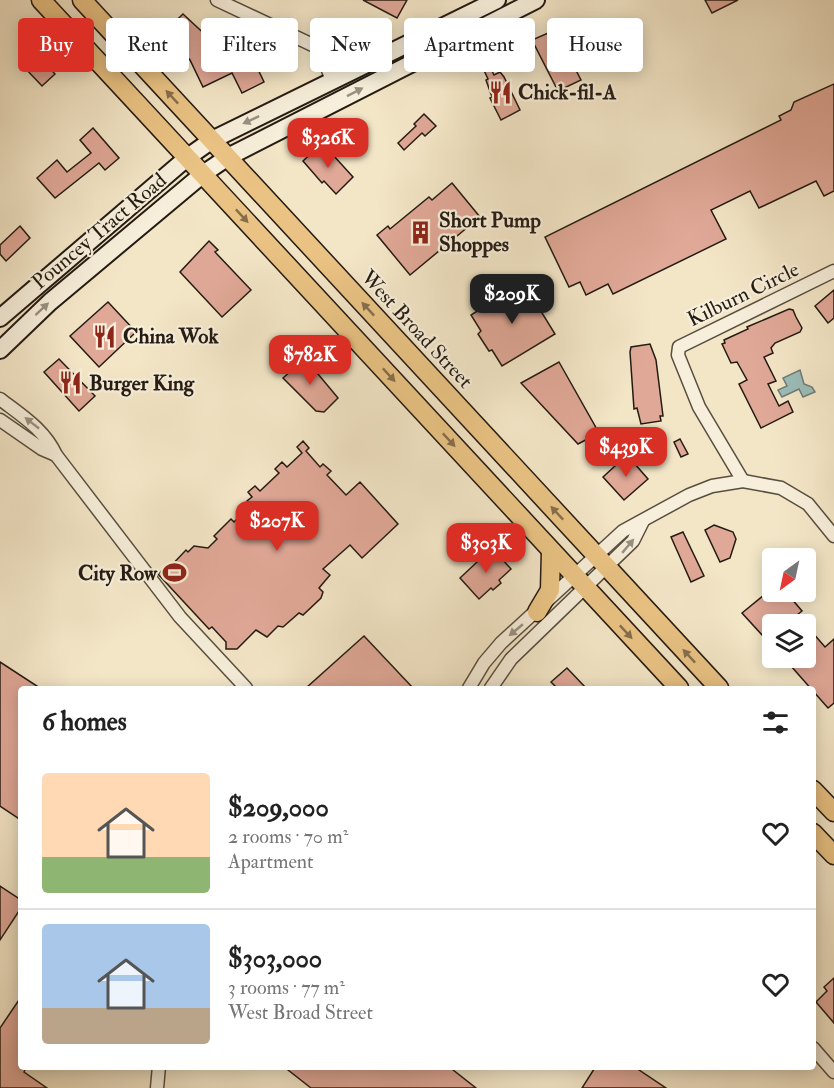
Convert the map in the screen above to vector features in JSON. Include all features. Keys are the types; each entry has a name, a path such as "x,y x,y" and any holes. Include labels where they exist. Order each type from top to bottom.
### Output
{"main road":[{"path":"41,0 677,686"},
{"name":"West Broad Street","path":"82,0 717,686"},
{"name":"Pouncey Tract Road","path":"0,318 188,157 212,140 496,0"},
{"name":"Pouncey Tract Road","path":"0,350 50,302 203,174 228,157 536,0"},
{"path":"537,612 550,590 551,551"},
{"path":"816,793 834,812"},
{"path":"816,836 834,855"}],"street":[{"path":"218,0 319,48 332,81"},
{"name":"Kilburn Circle","path":"743,481 699,407 678,354 679,347 834,271"},
{"path":"0,399 39,428 49,440 56,455 180,617 244,686"},
{"path":"0,420 42,449 56,455"},
{"path":"492,686 511,659 603,562 623,531 700,490 743,481 786,490 795,504 808,504 834,536"},
{"path":"470,686 496,649 537,612 581,583"},
{"path":"816,1051 834,1072"},
{"path":"157,1088 159,1070"}],"water":[{"path":"800,370 804,384 812,387 815,392 803,397 799,389 782,397 778,390 787,386 783,378"}],"building":[{"path":"363,0 407,0 397,18"},
{"path":"705,0 738,0 712,13"},
{"path":"189,20 201,31 201,72 259,72 264,82 242,93 232,73 203,87 190,60"},
{"path":"547,33 547,69 535,46 535,39"},
{"path":"29,72 53,72 55,74 42,86"},
{"name":"Chick-fil-A","path":"485,72 492,72 494,75 500,72 520,110 501,120 490,98 492,97 486,80 488,79"},
{"path":"548,72 577,72 581,80 558,91"},
{"path":"834,84 834,191 824,196 816,181 759,208 750,191 711,210 726,239 613,294 608,284 586,295 580,282 569,287 545,237 781,120 779,116 791,110 794,102"},
{"path":"424,114 436,126 425,136 422,133 404,150 398,143 416,126 414,124"},
{"path":"93,128 119,158 105,170 99,163 55,198 37,178 57,160 67,172 91,153 80,140"},
{"path":"318,147 320,150 332,147 333,155 353,177 336,194 324,181 322,183 303,161"},
{"name":"Short Pump Shoppes","path":"452,183 480,217 410,275 377,235 388,226 390,229 429,197 432,200"},
{"path":"20,226 30,238 6,261 0,254 0,245"},
{"path":"209,241 218,250 215,252 251,290 222,317 180,272"},
{"path":"523,282 555,334 502,366 478,334 481,331 471,315"},
{"path":"834,290 834,318 828,323 815,306"},
{"path":"108,302 136,332 99,367 70,336"},
{"path":"789,309 793,310 802,328 800,332 775,343 771,348 773,353 764,357 776,381 768,384 779,406 788,401 793,412 761,428 739,384 747,380 737,362 731,363 722,344 725,343 724,340 748,329 747,327"},
{"path":"650,344 656,360 663,416 660,416 661,421 641,424 637,408 634,409 630,352 631,347"},
{"path":"303,356 338,398 324,412 316,411 283,378 292,370 289,367"},
{"name":"Burger King","path":"59,359 95,396 79,411 44,372"},
{"path":"559,362 599,433 578,444 521,383"},
{"path":"680,439 688,454 681,457 674,442"},
{"path":"303,441 309,448 306,451 320,467 323,464 331,471 327,475 346,495 360,482 398,524 362,558 350,545 323,569 330,575 319,588 323,592 321,598 303,615 299,613 283,627 278,626 267,637 256,630 237,649 226,649 226,642 212,627 209,629 158,574 166,567 168,569 186,550 188,552 194,546 208,548 217,539 214,536 231,519 234,522 246,510 247,501 252,497 248,492 255,486 260,491 279,473 275,469 282,462 287,467 302,453 297,447"},
{"path":"627,455 648,479 624,500 603,477"},
{"path":"714,525 733,532 736,539 730,558 720,562 705,530"},
{"path":"683,532 704,576 691,582 671,537"},
{"path":"492,548 511,569 499,580 501,583 493,590 491,588 479,599 460,578"},
{"path":"762,597 762,602 794,602 802,611 798,614 762,614 762,635 742,613"},
{"path":"364,636 411,686 308,686"},
{"path":"816,637 825,647 834,639 834,703 828,708 816,694 816,686 809,686 793,668 816,668"},
{"path":"0,662 37,686 18,686 18,818 0,806"},
{"path":"567,668 584,686 555,686 551,682"},
{"path":"0,886 18,898 18,913 0,940"},
{"path":"834,978 834,1023 816,1002 827,991 824,987"},
{"path":"18,1001 18,1070 25,1070 24,1072 47,1088 0,1088 0,1028"},
{"path":"288,1070 453,1070 476,1088 311,1088"},
{"path":"593,1070 639,1070 666,1088 582,1088"}],"place":[{"name":"Chick-fil-A","path":"500,92"},
{"name":"Short Pump Shoppes","path":"421,232"},
{"name":"China Wok","path":"105,336"},
{"name":"Burger King","path":"71,383"},
{"name":"City Row","path":"175,573"}]}
